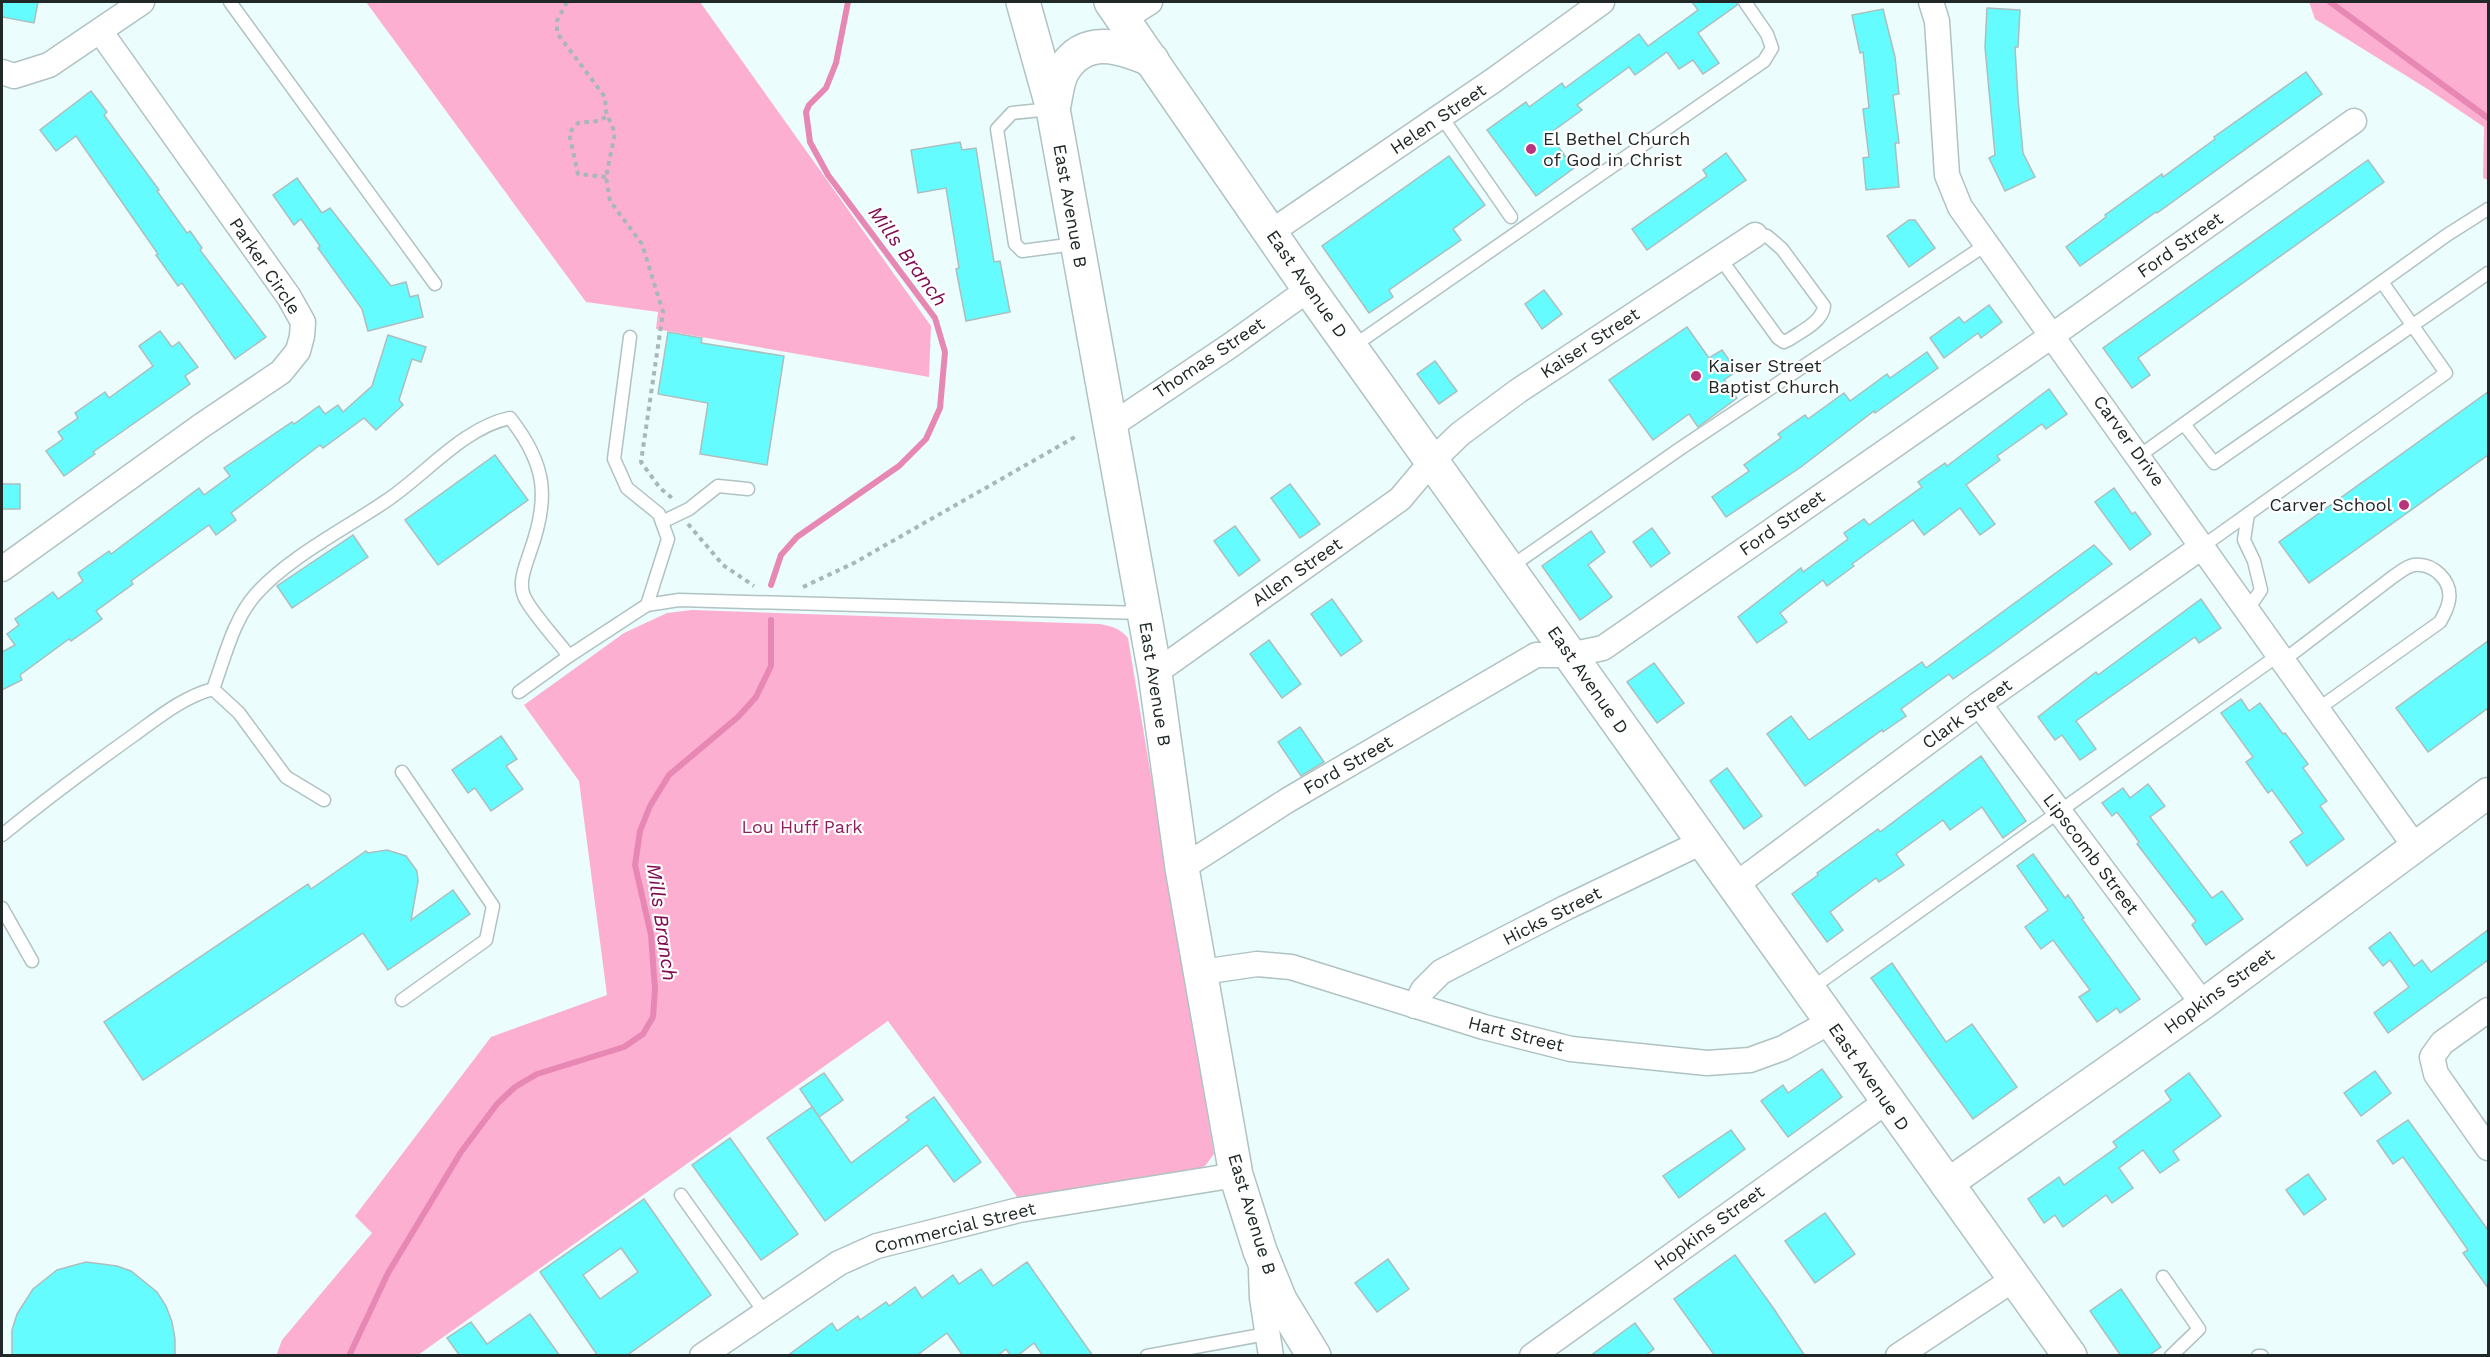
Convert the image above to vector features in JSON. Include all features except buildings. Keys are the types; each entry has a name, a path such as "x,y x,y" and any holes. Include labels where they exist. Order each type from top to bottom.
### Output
{"main road":[{"name":"East Avenue B","path":"1023,2 1053,109 1155,673 1182,868 1236,1175 1260,1251 1280,1300 1279,1339 1314,1356"},
{"name":"East Avenue D","path":"1128,7 1152,60 1309,288 2070,1356"},
{"path":"1053,109 1063,70 1074,57 1088,48 1108,45 1129,50 1152,60"}],"street":[{"path":"2,72 14,76 49,65 142,2"},
{"name":"Helen Street","path":"1271,232 1442,116 1602,2"},
{"name":"Carver Drive","path":"1931,2 1937,21 1947,175 1960,207 2416,848"},
{"name":"Parker Circle","path":"2,569 201,426 281,372 298,351 302,336 303,322 289,297 100,31"},
{"name":"Ford Street","path":"1182,868 1288,800 1536,655 1569,655 1603,648 2354,121"},
{"name":"Kaiser Street","path":"1432,461 1460,434 1518,391 1755,235"},
{"name":"Thomas Street","path":"1109,427 1231,345 1309,288"},
{"name":"Allen Street","path":"1155,673 1400,499 1432,461"},
{"name":"Clark Street","path":"1734,886 1979,704 2203,546"},
{"name":"Lipscomb Street","path":"1979,704 2203,1004"},
{"name":"Hopkins Street","path":"1946,1185 2203,1004 2488,793"},
{"name":"Hicks Street","path":"1415,1006 1423,990 1441,972 1565,908 1702,842"},
{"name":"Hart Street","path":"1202,972 1257,964 1291,967 1484,1027 1571,1048 1707,1063 1750,1060 1783,1048 1830,1022"},
{"path":"2488,1010 2442,1043 2432,1057 2436,1074 2488,1148"},
{"name":"Hopkins Street","path":"1532,1356 1887,1101"},
{"name":"Commercial Street","path":"702,1356 839,1263 877,1246 1019,1210 1236,1175"},
{"path":"1898,1356 2014,1280"}],"lane":[{"path":"230,2 435,284"},
{"path":"1351,347 1764,61 1772,48 1767,34 1745,2"},
{"path":"1053,109 1012,113 997,129 1015,244 1022,251 1076,244"},
{"path":"1442,116 1511,217"},
{"path":"2139,456 2447,235 2488,209"},
{"path":"1720,258 1778,338 1784,342 1790,339 1820,318 1824,312 1824,306 1782,249 1767,236 1755,235"},
{"path":"1509,568 1681,448 1987,244"},
{"path":"2184,424 2214,463 2488,273"},
{"path":"2203,546 2446,373 2382,282"},
{"path":"630,337 614,459 627,488 659,514 668,539 647,605"},
{"path":"213,689 240,615 257,593 293,563 388,500 436,460 493,422 510,418 522,434 538,467 543,486 539,529 522,574 523,596 569,656"},
{"path":"662,522 689,509 718,486 748,489"},
{"path":"2248,514 2244,540 2254,561 2261,590 2248,609"},
{"path":"1808,991 2058,811 2282,657 2394,576 2412,565 2426,565 2438,571 2448,586 2450,599 2440,622 2318,709"},
{"path":"519,692 647,605 690,600 1143,613"},
{"path":"213,689 240,713 286,777 324,800"},
{"path":"2,835 74,778 178,704 200,692 213,689"},
{"path":"402,772 494,906 486,940 402,1000"},
{"path":"2,908 32,961"},
{"path":"681,1195 765,1313"},
{"path":"2163,1276 2199,1329 2170,1356"},
{"path":"1147,1356 1279,1339"}],"path":[{"path":"567,2 557,21 557,33 605,97 608,116 615,133 606,177 610,201 642,244 663,312 641,462 660,488 672,498"},
{"path":"606,177 578,174 569,133 578,123 598,121 608,116"},
{"path":"802,588 854,563 1075,436"},
{"path":"686,521 723,565 758,587"}],"green space":[{"path":"366,2 700,2 931,326 929,377 656,329 658,312 586,302"},
{"path":"2309,2 2488,2 2488,180 2483,178 2484,127 2315,19"},
{"name":"Lou Huff Park","path":"692,610 1099,624 1115,628 1128,638 1214,1154 1205,1166 1197,1170 1020,1201 888,1021 418,1355 276,1356 282,1340 372,1233 355,1216 491,1037 607,995 579,781 524,705 624,633 667,613"}],"waterway":[{"name":"Mills Branch","path":"771,585 781,555 797,537 899,466 926,439 940,408 945,352 935,318 828,175 810,142 806,112 809,105 826,88 836,63 848,2"},
{"path":"2330,2 2488,118"},
{"name":"Mills Branch","path":"349,1356 388,1273 461,1152 497,1104 515,1087 537,1074 624,1047 643,1034 653,1017 655,989 651,935 635,865 640,831 650,806 669,775 738,717 756,697 771,666 771,620"}],"place":[{"name":"El Bethel Church of God in Christ","path":"1531,149"},
{"name":"Kaiser Street Baptist Church","path":"1696,376"},
{"name":"Carver School","path":"2404,505"}]}
